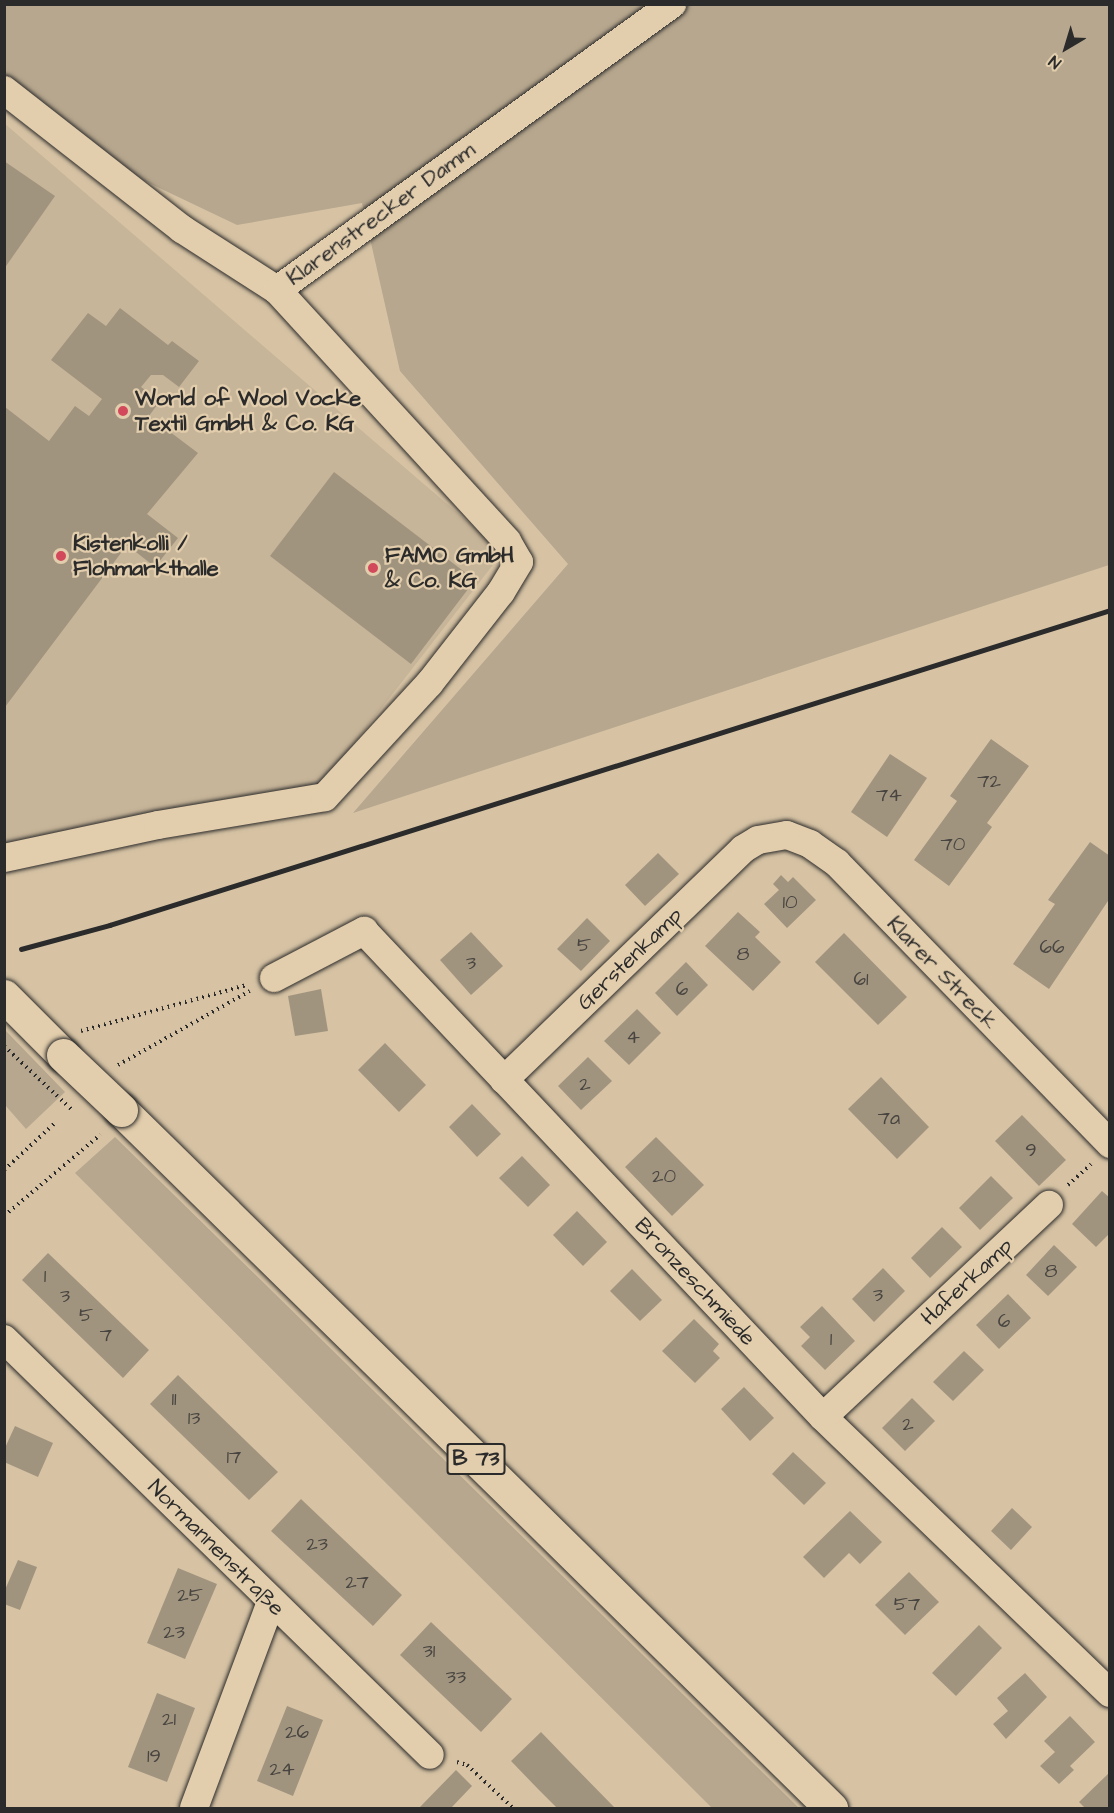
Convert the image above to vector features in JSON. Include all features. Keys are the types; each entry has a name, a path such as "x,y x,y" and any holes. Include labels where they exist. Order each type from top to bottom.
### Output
{"main road":[{"name":"B 73","path":"4,996 67,1044 110,1123 831,1809"}],"street":[{"name":"Klarenstrecker Damm","path":"4,90 182,229 277,290 672,4"},
{"path":"4,858 158,825 325,796 429,684 501,592 519,562 507,542 277,290"},
{"name":"Klarer Streck","path":"758,840 787,835 810,844 837,863 1102,1152"},
{"name":"Gerstenkamp","path":"504,1080 743,849 758,840"},
{"name":"Bronzeschmiede","path":"274,978 364,931 824,1417 1110,1692"},
{"name":"Haferkamp","path":"824,1417 1048,1205"},
{"name":"Normannenstraße","path":"5,1340 430,1755"},
{"path":"194,1809 271,1602"}],"path":[{"path":"67,1044 274,978"},
{"path":"109,1073 125,1058 274,978"},
{"path":"4,1046 51,1092"},
{"path":"4,1170 55,1123"},
{"path":"4,1216 110,1123"},
{"path":"1048,1205 1102,1152"},
{"path":"430,1755 467,1765 513,1809"}],"shaded area":[{"path":"4,5 1109,5 1109,565 353,813 568,564 400,371 362,203 237,225 128,173 5,76"},
{"path":"4,123 503,552 321,786 5,843"},
{"path":"5,1030 65,1092 26,1129 5,1105"},
{"path":"115,1137 799,1808 712,1808 75,1173"}],"building":[{"path":"4,161 55,196 4,269"},
{"path":"120,308 168,345 172,341 199,361 179,387 163,375 151,375 141,387 160,401 149,416 198,453 147,514 178,538 155,567 127,545 5,707 5,407 49,441 75,406 89,416 102,399 51,360 88,313 106,326"},
{"name":"FAMO GmbH & Co. KG","path":"334,472 475,580 411,664 270,556"},
{"path":"991,739 1029,766 987,823 992,827 949,886 914,860 957,801 950,796"},
{"path":"890,754 927,778 887,837 851,812"},
{"path":"1090,842 1110,856 1110,898 1049,989 1013,964 1055,904 1048,900"},
{"path":"658,853 679,874 645,906 625,885"},
{"path":"781,875 788,882 793,877 816,900 787,928 764,904 779,890 773,884"},
{"path":"738,912 760,932 755,937 781,962 753,991 705,946"},
{"path":"587,918 610,941 581,971 557,949"},
{"path":"471,932 503,966 471,995 440,960"},
{"path":"844,933 907,997 878,1025 815,962"},
{"path":"686,962 708,985 677,1016 655,993"},
{"path":"321,989 328,1031 295,1036 288,996"},
{"path":"637,1009 661,1033 629,1065 604,1041"},
{"path":"385,1043 426,1085 399,1112 358,1070"},
{"path":"588,1057 612,1081 581,1110 558,1086"},
{"path":"881,1077 929,1127 897,1159 848,1109"},
{"path":"472,1104 501,1134 477,1157 449,1127"},
{"path":"1022,1115 1066,1160 1039,1186 995,1141"},
{"path":"656,1137 704,1185 672,1216 625,1167"},
{"path":"522,1156 550,1185 528,1207 499,1178"},
{"path":"991,1176 1013,1198 980,1230 959,1208"},
{"path":"1102,1191 1110,1198 1110,1233 1096,1247 1072,1224"},
{"path":"577,1211 607,1242 583,1266 553,1235"},
{"path":"942,1227 962,1247 930,1278 911,1258"},
{"path":"1054,1245 1077,1267 1048,1296 1026,1275"},
{"path":"48,1253 149,1350 123,1378 22,1280"},
{"path":"883,1268 905,1291 874,1322 852,1299"},
{"path":"632,1269 662,1300 640,1321 610,1291"},
{"path":"1008,1294 1031,1318 999,1349 976,1325"},
{"path":"822,1306 855,1341 825,1370 801,1346 810,1337 800,1327"},
{"path":"694,1319 719,1344 713,1351 720,1358 695,1383 662,1351"},
{"path":"964,1351 984,1370 953,1401 933,1382"},
{"path":"178,1375 278,1472 249,1500 150,1404"},
{"path":"744,1387 774,1418 750,1441 721,1409"},
{"path":"912,1398 935,1421 905,1451 882,1428"},
{"path":"15,1426 53,1443 38,1477 4,1462 4,1450"},
{"path":"793,1452 826,1483 804,1505 772,1474"},
{"path":"301,1499 402,1595 373,1626 271,1531"},
{"path":"1012,1508 1032,1527 1011,1550 991,1531"},
{"path":"850,1511 882,1542 860,1564 849,1553 824,1578 803,1557"},
{"path":"18,1560 37,1567 20,1610 4,1604 4,1592"},
{"path":"178,1568 217,1584 185,1659 147,1643"},
{"path":"909,1572 939,1602 905,1635 875,1605"},
{"path":"431,1622 512,1699 481,1732 400,1655"},
{"path":"979,1625 1002,1648 956,1696 932,1673"},
{"path":"1025,1673 1047,1697 1006,1739 993,1724 1008,1711 997,1698"},
{"path":"157,1693 195,1708 167,1782 128,1767"},
{"path":"287,1706 323,1720 293,1796 257,1781"},
{"path":"1070,1716 1095,1742 1070,1766 1074,1770 1059,1784 1040,1766 1055,1752 1044,1741"},
{"path":"541,1732 615,1808 557,1808 538,1789 511,1761"},
{"path":"456,1770 472,1786 451,1808 419,1808"},
{"path":"1110,1772 1110,1808 1085,1808 1079,1802"}],"railway":[{"path":"21,949 110,925 1110,610"}],"place":[{"name":"World of Wool Vocke Textil GmbH & Co. KG","path":"123,411"},
{"name":"Kistenkolli / Flohmarkthalle","path":"61,556"},
{"name":"FAMO GmbH & Co. KG","path":"373,568"}]}
